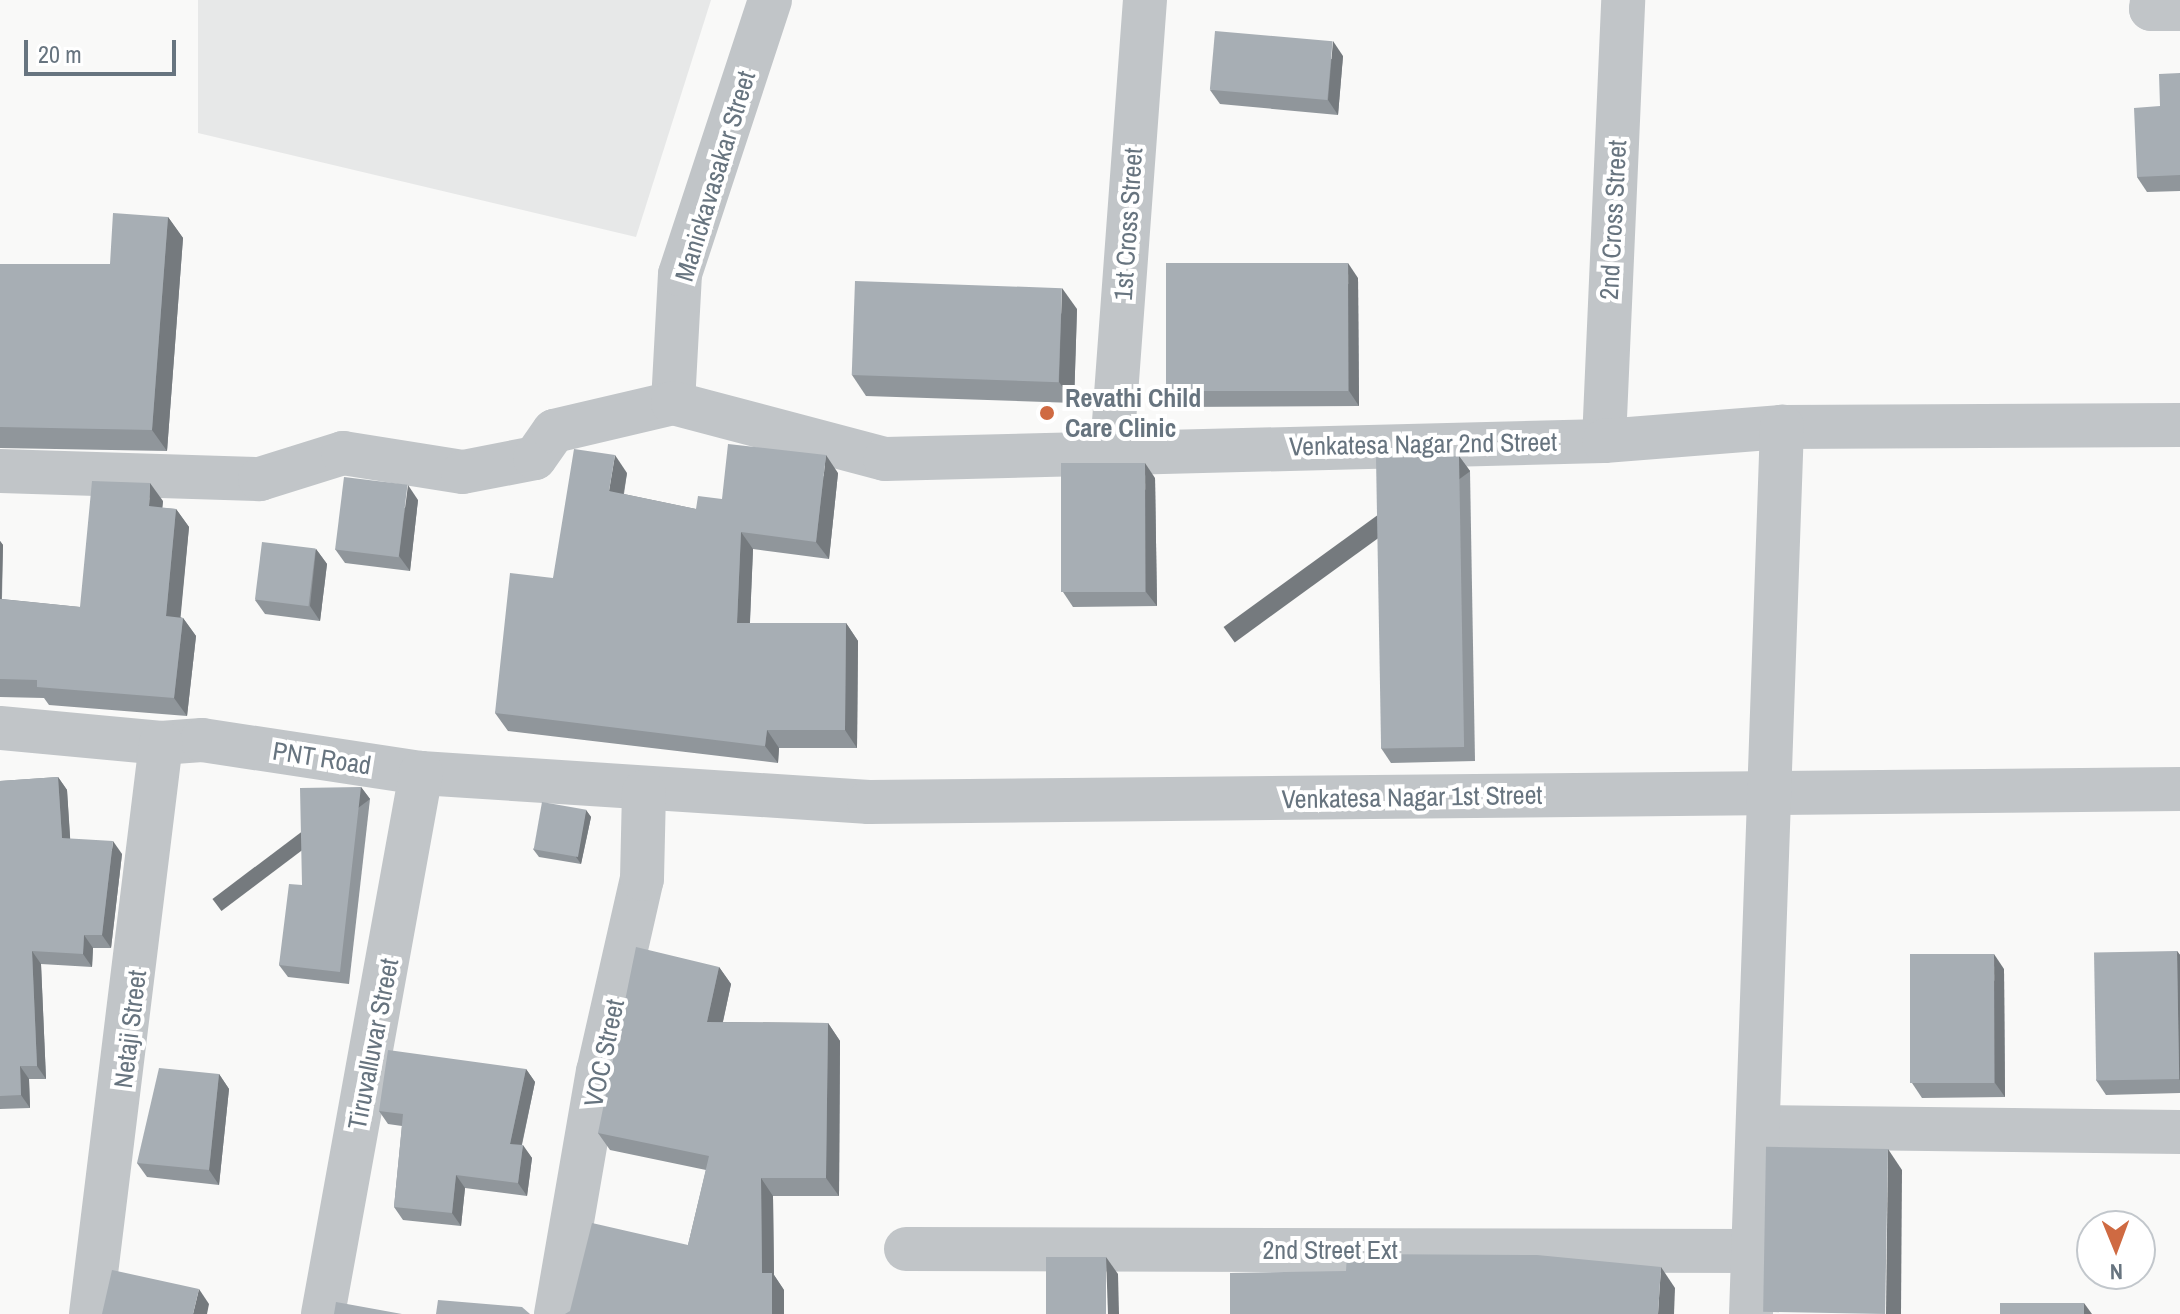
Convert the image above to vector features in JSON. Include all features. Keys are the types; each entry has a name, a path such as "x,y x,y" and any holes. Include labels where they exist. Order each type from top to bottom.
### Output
{"street":[{"name":"Manickavasakar Street","path":"673,403 680,274 770,0"},
{"name":"1st Cross Street","path":"1112,449 1145,0"},
{"name":"2nd Cross Street","path":"1604,441 1623,0"},
{"path":"2152,0 2151,9 2180,9"},
{"name":"Venkatesa Nagar 2nd Street","path":"673,403 885,459 1112,449 1604,441 1782,427 2180,425"},
{"path":"0,471 260,479 343,453 463,472 535,458 554,431 673,403"},
{"path":"1751,1314 1761,1127 1782,427"},
{"name":"PNT Road","path":"0,728 161,743 202,740 421,773 644,792"},
{"name":"Netaji Street","path":"91,1314 161,743"},
{"name":"Tiruvalluvar Street","path":"323,1314 421,773"},
{"name":"Venkatesa Nagar 1st Street","path":"644,792 869,802 2180,789"},
{"name":"VOC Street","path":"556,1314 598,1072 642,879 644,792"},
{"path":"1761,1127 2180,1132"},
{"name":"2nd Street Ext","path":"906,1249 1753,1251"}],"shaded area":[{"path":"198,0 711,0 636,237 198,133"}],"building":[{"path":"1215,31 1333,41 1327,100 1210,90"},
{"path":"2180,73 2180,175 2137,177 2134,108 2160,106 2159,74"},
{"path":"113,213 168,217 152,430 0,427 0,264 110,264"},
{"path":"1166,263 1348,263 1348,391 1166,391"},
{"path":"855,281 1062,288 1059,382 852,375"},
{"path":"728,444 826,455 816,542 741,532 737,623 846,623 845,730 767,730 765,746 495,713 510,573 553,578 574,449 615,455 609,491 696,509 698,496 722,499"},
{"path":"1459,456 1464,747 1381,748 1376,457"},
{"path":"1061,463 1145,463 1145,592 1061,592"},
{"path":"344,477 408,485 399,557 335,549"},
{"path":"92,481 150,483 149,506 176,509 166,616 183,618 174,698 37,687 37,680 0,679 0,599 80,607"},
{"path":"262,542 316,549 309,606 255,600"},
{"path":"58,777 62,838 113,841 102,935 84,935 83,954 32,951 37,1066 20,1066 21,1095 0,1096 0,781"},
{"path":"361,787 340,972 279,965 289,884 302,885 300,788"},
{"path":"542,802 586,810 578,857 534,849"},
{"path":"636,947 719,967 707,1022 828,1023 826,1178 761,1178 762,1273 772,1273 772,1314 565,1314 570,1311 592,1223 688,1245 709,1156 598,1133"},
{"path":"2177,951 2179,1079 2096,1080 2094,952"},
{"path":"1910,954 1994,954 1994,1083 1910,1083"},
{"path":"388,1050 526,1069 510,1144 523,1145 518,1183 456,1175 452,1213 394,1207 403,1114 379,1111"},
{"path":"159,1068 219,1074 209,1170 137,1163"},
{"path":"1766,1147 1888,1149 1885,1314 1763,1312"},
{"path":"1347,1254 1537,1255 1661,1267 1658,1314 1230,1314 1230,1273 1346,1271"},
{"path":"1046,1257 1106,1257 1106,1314 1046,1314"},
{"path":"112,1270 199,1289 193,1314 102,1314"},
{"path":"438,1300 522,1307 530,1314 436,1314"},
{"path":"336,1302 402,1314 334,1314"},
{"path":"2000,1303 2084,1303 2084,1314 2000,1314"}],"place":[{"name":"Revathi Child Care Clinic","path":"1047,413"}]}
